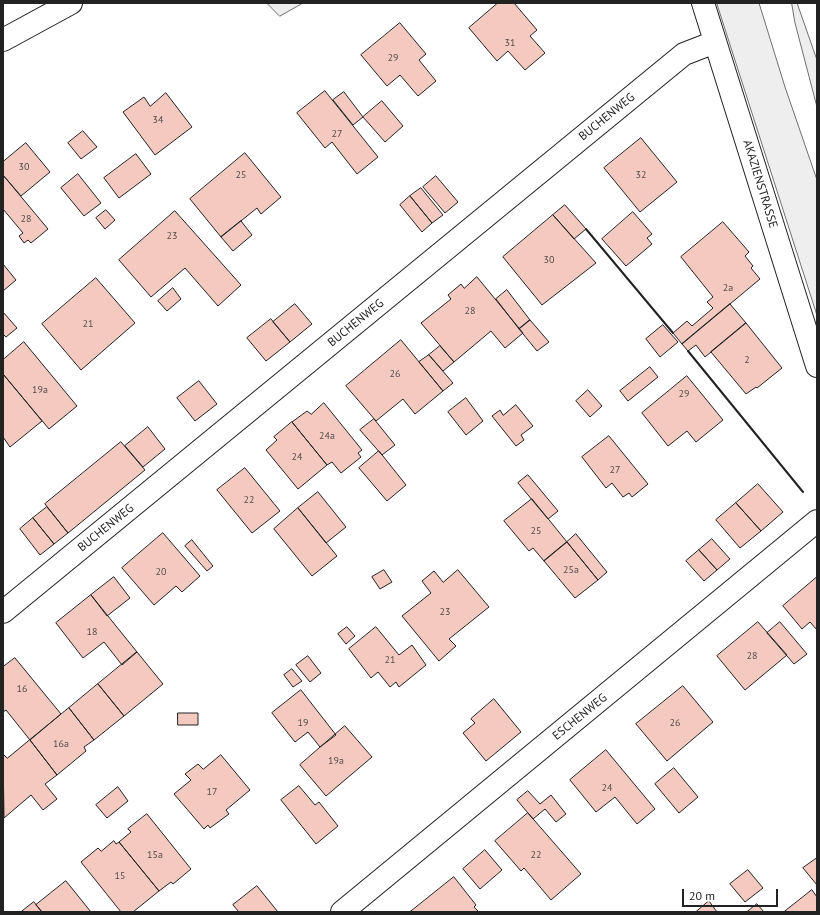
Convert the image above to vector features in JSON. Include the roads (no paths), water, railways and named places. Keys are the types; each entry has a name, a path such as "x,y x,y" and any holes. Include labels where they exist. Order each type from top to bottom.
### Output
{"street":[{"path":"3,40 71,3"},
{"name":"AKAZIENSTRASSE","path":"703,3 817,366"},
{"name":"BUCHENWEG","path":"3,612 684,54 715,42"},
{"name":"ESCHENWEG","path":"342,912 817,521"}]}
